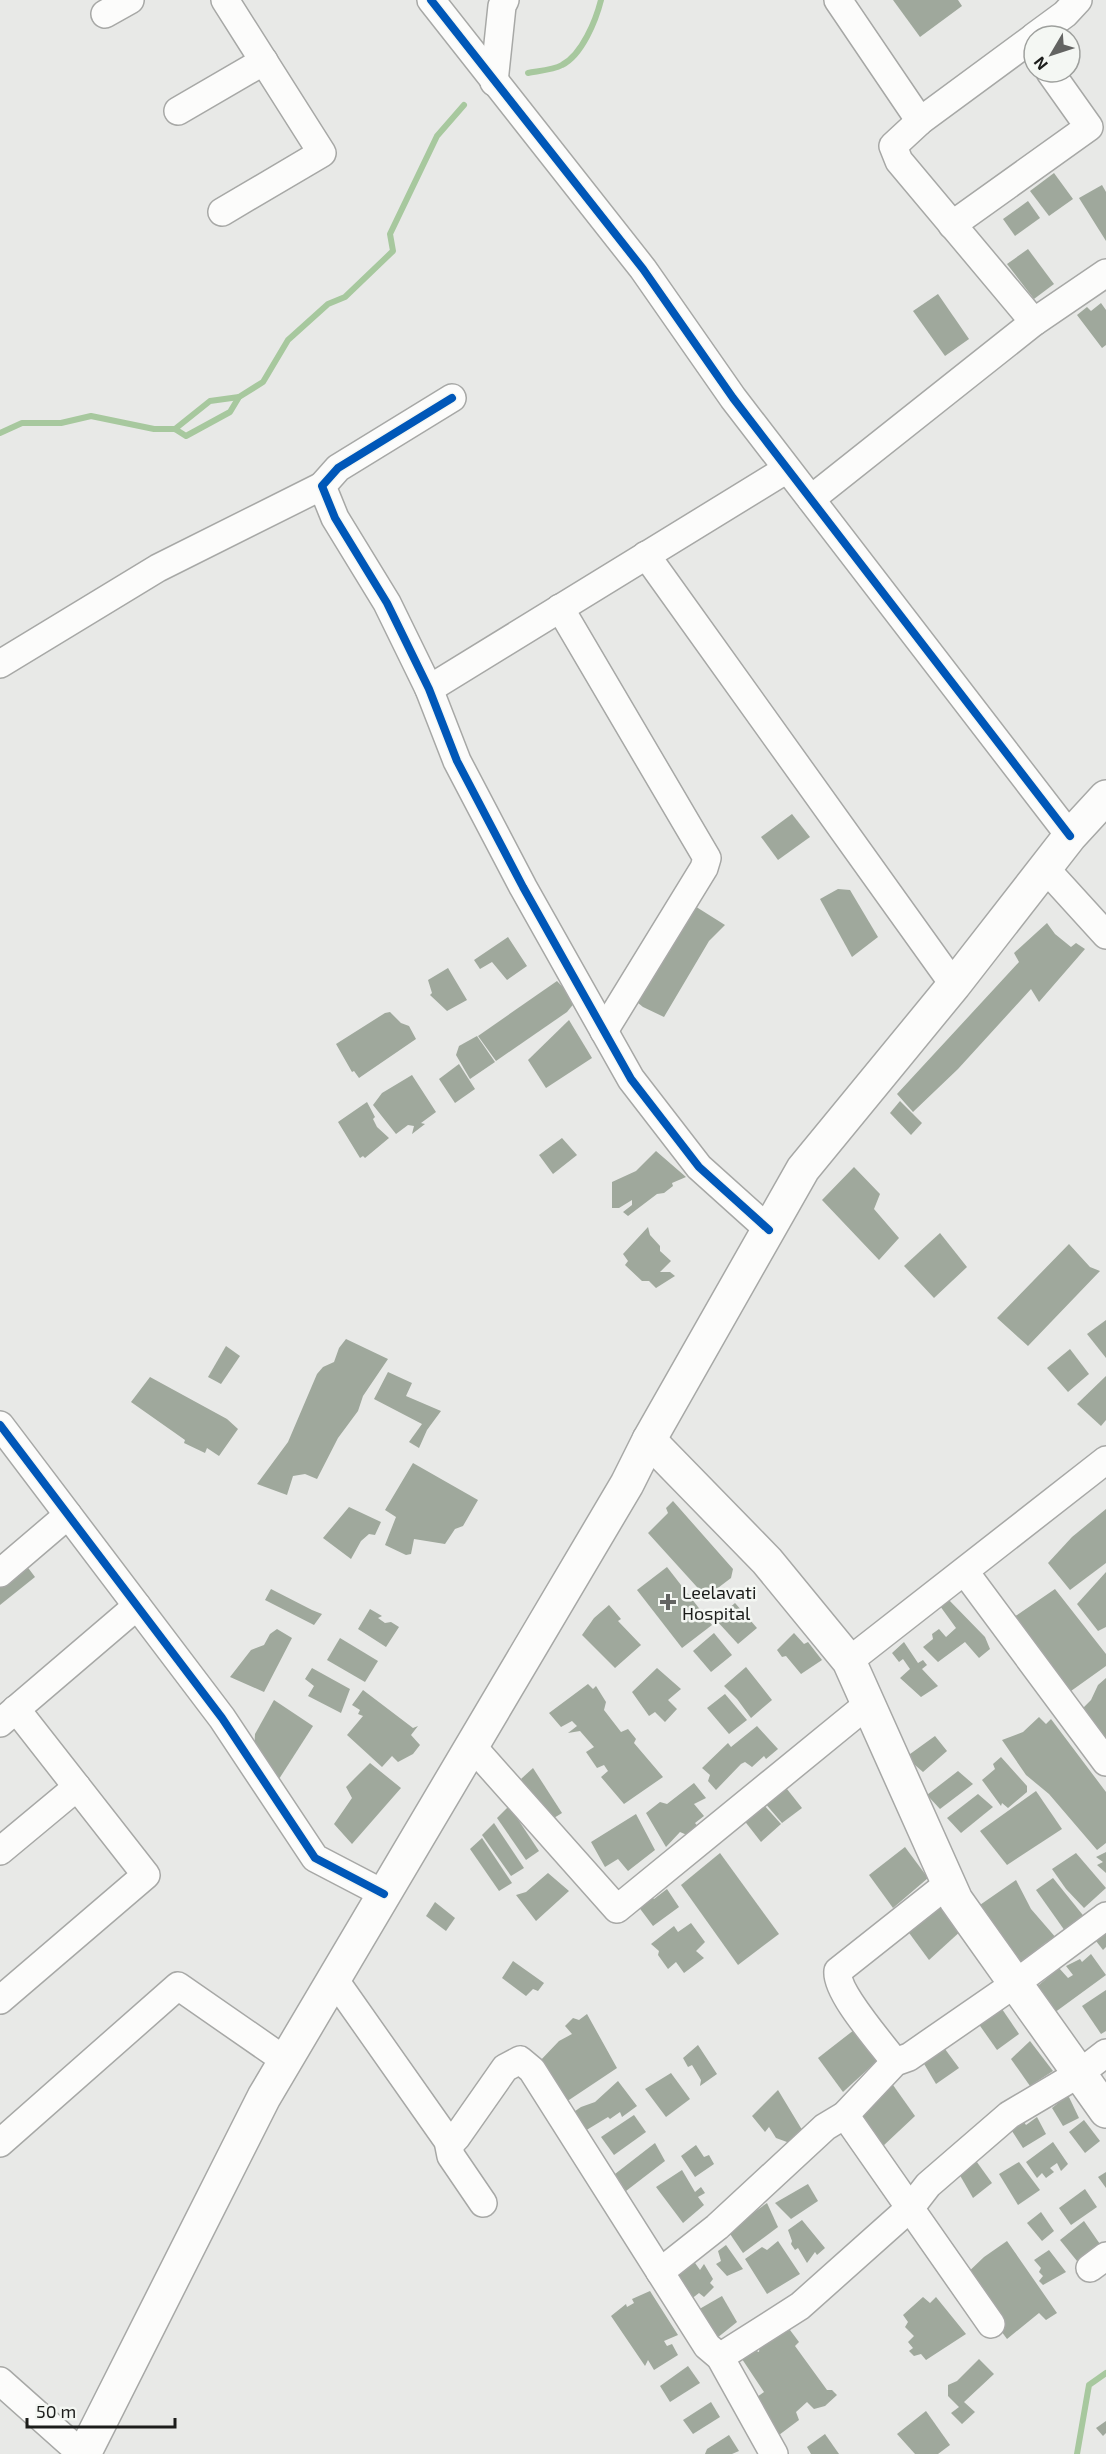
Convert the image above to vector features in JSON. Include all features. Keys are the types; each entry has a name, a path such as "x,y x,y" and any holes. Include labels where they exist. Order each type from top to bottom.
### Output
{"main road":[{"path":"83,2454 264,2097 627,1484 649,1440 803,1169 954,985 1070,836 1106,797"},
{"path":"649,1440 767,1561 849,1661 956,1900 1106,2111"}],"street":[{"path":"105,14 130,0"},
{"path":"222,212 322,153 225,0"},
{"path":"431,0 643,269 733,398 1070,836"},
{"path":"494,82 502,6 505,0"},
{"path":"838,0 920,121"},
{"path":"1053,24 1078,0"},
{"path":"1022,49 920,121 893,146 898,160 1034,322"},
{"path":"178,111 264,61"},
{"path":"952,225 1089,127 1059,84"},
{"path":"811,499 1034,322 1106,273"},
{"path":"0,664 158,568 322,486 338,468 452,398"},
{"path":"429,689 787,469"},
{"path":"322,486 334,518 387,603 429,689 457,761 523,887 631,1078 699,1167 768,1230"},
{"path":"646,555 954,985"},
{"path":"560,608 707,858 704,868 604,1031"},
{"path":"1045,868 1106,935"},
{"path":"0,1425 222,1718 315,1858 384,1894"},
{"path":"849,1661 1104,1466"},
{"path":"0,1572 68,1515"},
{"path":"965,1572 1106,1762"},
{"path":"0,2000 146,1875 77,1787 8,1716 137,1606"},
{"path":"472,1746 616,1909 868,1704"},
{"path":"0,1851 77,1787"},
{"path":"896,2062 845,1994 837,1979 838,1971 949,1883"},
{"path":"660,2272 717,2227 825,2127 845,2115 896,2062 909,2057 1016,1983 1106,1916"},
{"path":"334,1979 448,2141 451,2156 483,2203"},
{"path":"0,2143 178,1986 286,2061"},
{"path":"720,2357 800,2306 911,2207 928,2185 1009,2115 1080,2073 1106,2053"},
{"path":"448,2141 456,2138 505,2068 520,2060 532,2070 707,2346 720,2357 774,2454"},
{"path":"845,2115 991,2324"},
{"path":"0,2381 83,2454"}],"building":[{"path":"893,0 958,0 962,6 920,37"},
{"path":"1054,173 1073,199 1049,216 1030,191"},
{"path":"1102,185 1106,192 1106,241 1079,198"},
{"path":"1028,201 1040,218 1015,236 1003,219"},
{"path":"1028,249 1054,284 1034,299 1007,264"},
{"path":"938,294 969,339 945,356 913,311"},
{"path":"1101,303 1106,310 1106,345 1102,348 1077,315 1087,307 1091,311"},
{"path":"792,814 810,837 778,860 761,837"},
{"path":"838,889 850,890 878,937 852,957 820,899"},
{"path":"690,903 725,925 709,941 664,1017 643,1007 632,998"},
{"path":"1047,923 1055,934 1071,947 1076,943 1085,949 1039,1002 1031,989 958,1069 913,1112 897,1094 1019,962 1014,953"},
{"path":"508,937 527,966 507,980 492,962 480,969 474,960"},
{"path":"448,968 467,1000 447,1011 430,995 432,993 428,980"},
{"path":"557,981 576,1001 567,1012 496,1061 478,1036"},
{"path":"390,1012 401,1023 409,1026 416,1039 359,1078 354,1071 352,1072 336,1044"},
{"path":"569,1020 592,1058 546,1088 528,1060"},
{"path":"477,1036 495,1062 470,1079 456,1055 459,1046"},
{"path":"459,1064 475,1089 455,1103 439,1079"},
{"path":"412,1075 436,1112 421,1123 425,1124 412,1134 414,1126 408,1125 396,1134 373,1105 382,1093"},
{"path":"900,1101 922,1123 911,1135 890,1113"},
{"path":"367,1102 375,1117 373,1119 377,1127 389,1138 365,1158 363,1156 360,1158 338,1122"},
{"path":"562,1138 577,1155 553,1174 539,1155"},
{"path":"656,1151 686,1177 672,1183 673,1186 664,1193 657,1194 628,1216 623,1212 632,1205 632,1200 619,1208 612,1208 612,1182 636,1171"},
{"path":"854,1167 880,1194 874,1209 899,1238 879,1260 822,1200"},
{"path":"648,1227 650,1235 660,1246 660,1251 671,1261 660,1272 670,1272 675,1276 656,1288 649,1281 642,1281 625,1265 628,1261 623,1254"},
{"path":"940,1233 967,1267 934,1298 904,1266"},
{"path":"1069,1244 1090,1267 1100,1271 1028,1346 997,1318"},
{"path":"1106,1320 1106,1358 1087,1334"},
{"path":"346,1339 388,1359 363,1396 358,1411 338,1438 317,1479 305,1474 293,1476 287,1495 257,1484 288,1442 317,1374 323,1367 334,1362 339,1348"},
{"path":"226,1346 240,1356 221,1384 208,1377"},
{"path":"1070,1349 1089,1374 1068,1392 1047,1368"},
{"path":"388,1372 412,1383 406,1396 441,1411 427,1430 419,1448 409,1442 422,1424 374,1399"},
{"path":"1106,1376 1106,1420 1101,1426 1077,1404"},
{"path":"150,1377 227,1419 238,1429 219,1456 207,1448 205,1453 184,1443 185,1440 131,1402"},
{"path":"413,1463 478,1500 463,1526 455,1529 445,1544 414,1539 411,1554 406,1555 385,1545 396,1517 385,1510"},
{"path":"673,1501 733,1569 731,1578 706,1597 648,1533 668,1513 666,1508"},
{"path":"349,1507 381,1522 375,1535 369,1534 361,1541 351,1559 323,1538"},
{"path":"1106,1509 1106,1563 1070,1590 1048,1563 1072,1537"},
{"path":"23,1561 35,1577 0,1605 0,1583"},
{"path":"667,1567 712,1625 682,1648 637,1590"},
{"path":"1106,1572 1106,1627 1098,1631 1077,1604"},
{"path":"271,1589 322,1614 314,1625 265,1600"},
{"path":"1055,1589 1106,1654 1106,1666 1071,1691 1053,1671 1045,1656 1037,1650 1014,1617"},
{"path":"948,1599 985,1637 990,1649 979,1658 965,1642 938,1662 923,1647 933,1639 932,1634 939,1629 946,1637 956,1628 940,1606"},
{"path":"735,1603 757,1628 738,1644 716,1620"},
{"path":"609,1605 621,1619 618,1621 641,1645 615,1668 582,1635 594,1618"},
{"path":"370,1609 382,1616 378,1618 385,1623 391,1622 399,1627 386,1647 358,1629"},
{"path":"277,1629 292,1638 264,1692 230,1677 251,1650 264,1645 270,1634"},
{"path":"714,1633 732,1655 711,1672 693,1651"},
{"path":"794,1633 804,1644 808,1642 822,1660 801,1674 786,1656 782,1657 777,1650"},
{"path":"340,1638 378,1661 365,1682 327,1660"},
{"path":"904,1642 918,1663 923,1660 927,1665 922,1669 938,1686 921,1697 900,1678 910,1669 903,1659 899,1662 892,1653"},
{"path":"746,1667 772,1700 751,1718 724,1686"},
{"path":"312,1668 350,1689 341,1713 308,1696 314,1686 305,1679"},
{"path":"657,1668 681,1689 668,1700 677,1709 665,1722 655,1712 649,1716 632,1692"},
{"path":"1106,1678 1106,1739 1101,1744 1079,1712 1091,1700 1098,1685"},
{"path":"588,1684 593,1689 596,1686 606,1702 604,1710 621,1732 628,1729 636,1739 634,1743 663,1777 624,1804 601,1777 608,1771 604,1765 597,1768 586,1752 594,1747 580,1731 568,1733 577,1726 572,1721 561,1727 549,1713"},
{"path":"363,1690 413,1728 418,1726 411,1735 420,1745 413,1754 398,1762 392,1756 382,1767 347,1735 363,1716 358,1714 360,1710 352,1705"},
{"path":"725,1694 747,1720 729,1734 707,1708"},
{"path":"274,1700 313,1726 279,1779 269,1775 254,1752 255,1734"},
{"path":"1039,1717 1046,1724 1051,1719 1106,1792 1106,1843 1097,1850 1049,1794 1026,1775 1002,1740 1023,1732"},
{"path":"757,1726 778,1749 766,1759 764,1756 752,1767 745,1762 741,1764 716,1790 708,1781 710,1775 702,1768 728,1743 731,1747"},
{"path":"935,1736 947,1751 923,1772 915,1765 907,1773 899,1762"},
{"path":"1001,1757 1027,1786 1027,1792 1008,1808 1002,1803 1001,1806 982,1780 995,1769 993,1764"},
{"path":"370,1763 401,1788 352,1844 334,1824 352,1798 346,1787"},
{"path":"533,1768 562,1813 549,1821 521,1779"},
{"path":"958,1771 973,1784 940,1809 927,1795"},
{"path":"694,1783 706,1798 694,1804 704,1816 695,1823 700,1829 687,1835 680,1832 666,1847 646,1813 660,1802 667,1804"},
{"path":"783,1784 802,1808 782,1823 764,1802"},
{"path":"1036,1791 1062,1829 1007,1865 980,1831"},
{"path":"978,1794 993,1807 961,1833 947,1818"},
{"path":"763,1804 781,1824 761,1842 743,1819"},
{"path":"509,1806 539,1851 526,1860 497,1818"},
{"path":"636,1814 655,1850 628,1871 618,1859 605,1867 591,1842"},
{"path":"494,1823 524,1868 511,1876 482,1835"},
{"path":"482,1838 512,1883 499,1891 470,1849"},
{"path":"905,1847 928,1878 893,1908 869,1875"},
{"path":"1106,1852 1106,1873 1097,1865 1103,1862 1096,1857"},
{"path":"720,1853 779,1934 738,1965 681,1885"},
{"path":"1076,1853 1106,1888 1084,1908 1066,1889 1052,1869"},
{"path":"548,1873 569,1891 536,1921 516,1895 526,1892"},
{"path":"1053,1878 1086,1919 1065,1931 1036,1890"},
{"path":"1016,1880 1031,1909 1057,1939 1045,1943 1024,1960 1015,1963 977,1907"},
{"path":"667,1889 679,1907 653,1926 638,1906 651,1896 654,1899"},
{"path":"940,1898 963,1929 929,1960 904,1926"},
{"path":"435,1902 455,1918 446,1931 426,1916"},
{"path":"691,1923 705,1942 696,1951 704,1958 684,1973 676,1962 668,1969 658,1955 659,1951 651,1944 674,1926 678,1932"},
{"path":"1106,1933 1106,1947 1103,1950 1096,1941"},
{"path":"1091,1954 1106,1975 1054,2013 1033,1990 1059,1968 1068,1978 1073,1975 1066,1966 1080,1959 1082,1962"},
{"path":"513,1961 544,1983 538,1991 533,1989 526,1996 502,1978"},
{"path":"1106,1990 1106,2031 1101,2034 1082,2006"},
{"path":"1002,2009 1019,2034 997,2050 978,2023"},
{"path":"587,2014 617,2068 566,2102 539,2062 559,2041 572,2034 565,2026 573,2018 579,2020"},
{"path":"854,2030 877,2061 843,2092 818,2058"},
{"path":"1030,2041 1053,2071 1030,2086 1011,2059"},
{"path":"698,2045 717,2074 700,2086 701,2080 692,2065 688,2067 683,2058"},
{"path":"942,2045 959,2068 936,2084 920,2057"},
{"path":"671,2073 690,2099 666,2117 645,2089"},
{"path":"618,2081 637,2106 622,2117 620,2112 580,2134 565,2118 581,2107 595,2102"},
{"path":"893,2085 915,2116 882,2147 857,2113"},
{"path":"778,2090 807,2138 798,2146 776,2138 769,2127 765,2132 752,2116"},
{"path":"1068,2095 1079,2118 1063,2126 1052,2108"},
{"path":"634,2115 646,2132 614,2155 601,2137"},
{"path":"1037,2117 1046,2134 1023,2148 1010,2128 1022,2119 1026,2125"},
{"path":"1084,2120 1100,2141 1085,2153 1069,2132"},
{"path":"1053,2142 1068,2164 1061,2171 1057,2163 1050,2168 1054,2172 1046,2178 1042,2173 1037,2178 1026,2162"},
{"path":"655,2143 665,2161 626,2191 615,2174"},
{"path":"696,2145 704,2157 709,2155 714,2164 695,2177 681,2156"},
{"path":"974,2158 992,2183 973,2198 958,2172"},
{"path":"1019,2162 1040,2190 1018,2205 999,2174"},
{"path":"682,2170 695,2192 701,2187 705,2193 698,2197 704,2205 683,2223 656,2187"},
{"path":"1106,2172 1106,2188 1098,2177"},
{"path":"808,2184 818,2201 791,2219 775,2203"},
{"path":"1085,2189 1097,2207 1071,2225 1059,2208"},
{"path":"767,2203 778,2227 743,2253 728,2231"},
{"path":"1041,2212 1054,2231 1042,2241 1027,2223"},
{"path":"802,2220 825,2248 817,2255 815,2252 807,2263 798,2248 795,2250 791,2244 788,2230"},
{"path":"1084,2221 1102,2247 1077,2261 1060,2240"},
{"path":"778,2241 800,2274 767,2294 745,2259 762,2247 767,2250"},
{"path":"1007,2241 1057,2313 1046,2320 1039,2313 1007,2339 962,2278 984,2257"},
{"path":"726,2245 743,2269 727,2276 716,2264 721,2261 718,2251"},
{"path":"1049,2250 1066,2272 1043,2285 1039,2281 1043,2276 1039,2272 1041,2268 1034,2260"},
{"path":"693,2260 700,2270 704,2264 713,2279 710,2283 714,2287 704,2297 699,2293 686,2303 670,2279"},
{"path":"650,2291 678,2335 664,2341 667,2346 672,2344 678,2355 654,2370 648,2360 645,2366 611,2316 626,2304 627,2307 634,2303 632,2299"},
{"path":"722,2296 737,2322 717,2338 689,2315"},
{"path":"923,2297 930,2303 936,2297 966,2334 926,2360 921,2354 914,2356 909,2351 913,2348 908,2342 914,2336 905,2327 908,2322 903,2315"},
{"path":"784,2322 799,2342 795,2346 827,2390 832,2390 837,2395 825,2406 814,2409 807,2402 796,2412 799,2420 771,2441 750,2402 764,2392 742,2359 754,2350 759,2352 760,2343"},
{"path":"979,2359 994,2374 964,2402 975,2412 962,2424 951,2413 959,2407 948,2396 948,2385 957,2381"},
{"path":"688,2366 700,2383 670,2402 660,2386"},
{"path":"711,2402 720,2417 693,2434 683,2420"},
{"path":"926,2411 950,2445 938,2454 915,2454 897,2434"},
{"path":"1106,2421 1106,2433 1103,2436 1096,2428"},
{"path":"825,2434 839,2454 811,2454 807,2447"},
{"path":"729,2435 739,2451 732,2454 705,2454 707,2449"}],"waterway":[{"path":"528,73 554,68 569,60 587,36 601,0"},
{"path":"0,433 22,423 61,423 91,416 154,429 175,429 186,436 230,412 239,397 263,382 288,340 328,304 345,297 393,251 390,234 437,136 464,105"},
{"path":"175,429 210,401 239,397"},
{"path":"1077,2454 1089,2385 1106,2373"}],"cycle path":[{"path":"431,0 643,269 733,398 1070,836"},
{"path":"452,398 338,468 322,486 335,518 387,603 429,689 457,761 523,887 631,1079 699,1167 769,1230"},
{"path":"0,1425 222,1718 315,1858 384,1894"}],"place":[{"name":"Leelavati Hospital","path":"668,1602"}]}
